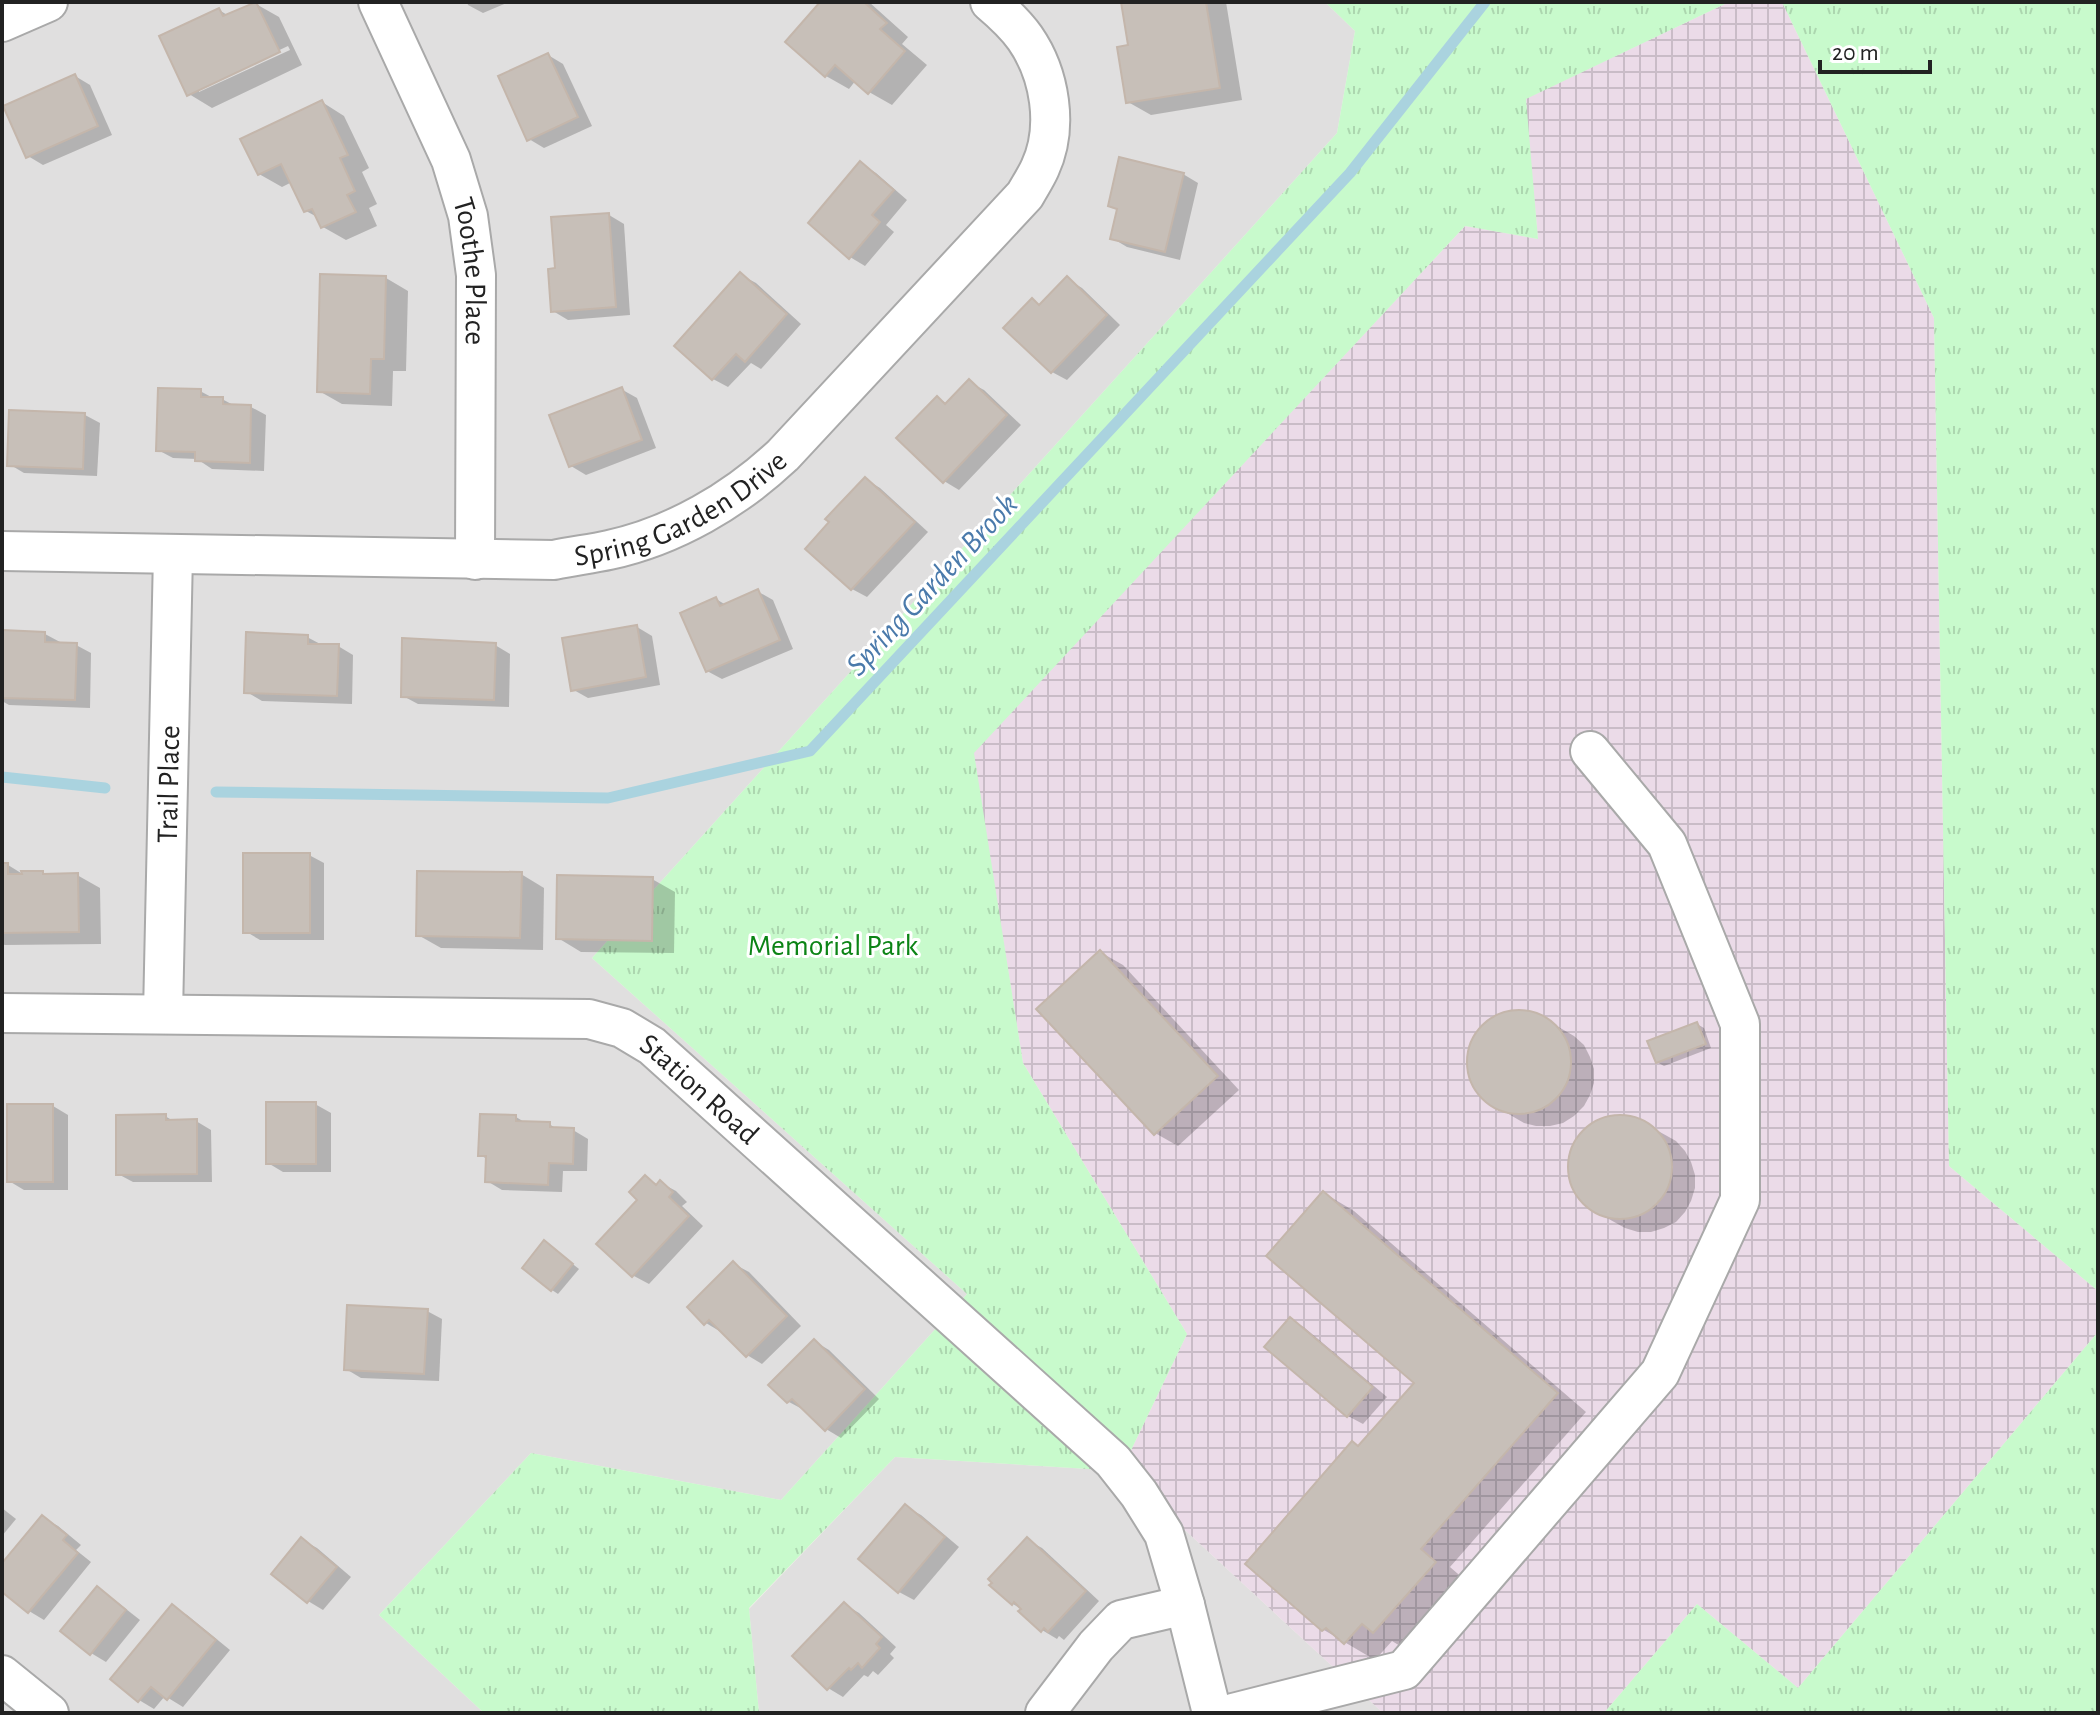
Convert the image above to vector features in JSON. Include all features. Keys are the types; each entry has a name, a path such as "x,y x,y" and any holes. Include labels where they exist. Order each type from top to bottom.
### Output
{"street":[{"path":"2,22 48,2"},
{"name":"Toothe Place","path":"378,2 451,160 468,216 476,275 475,560"},
{"name":"Spring Garden Drive","path":"2,551 554,560 612,550 668,531 720,504 783,455 1015,207 1042,166 1050,133 1050,100 1041,67 1025,38 990,2"},
{"name":"Trail Place","path":"163,1014 173,554"},
{"path":"1233,1713 1404,1670 1660,1373 1740,1200 1740,1024 1667,844 1590,751"},
{"name":"Station Road","path":"2,1013 589,1019 622,1028 652,1046 1113,1461 1139,1494 1164,1534 1212,1713"},
{"path":"1045,1713 1096,1646 1121,1620 1185,1605"},
{"path":"2,1675 49,1713"}],"shaded area":[{"path":"2,2 1325,2 1355,31 1337,133 592,958 967,1294 781,1500 531,1453 379,1615 484,1713 2,1713"},
{"path":"1729,2 1782,2 1934,318 1949,1166 2098,1291 2098,1332 1798,1688 1697,1604 1604,1713 1383,1713 1121,1471 1187,1334 1023,1063 973,753 1465,226 1538,239 1525,99"},
{"path":"895,1457 1121,1471 1383,1713 759,1713 749,1609"}],"green space":[{"name":"Memorial Park","path":"1325,2 1729,2 1526,99 1538,239 1465,226 974,753 1023,1063 1187,1334 1121,1471 895,1457 749,1608 759,1713 484,1713 379,1615 531,1453 781,1500 967,1294 592,958 1337,133 1355,31"},
{"path":"1782,2 2098,2 2098,1291 1949,1166 1934,318"},
{"path":"2098,1332 2098,1713 1604,1713 1697,1604 1798,1688"}],"building":[{"path":"256,2 280,52 187,96 159,36 219,8 223,16"},
{"path":"820,2 864,2 887,23 880,29 905,51 868,94 835,65 825,77 785,42"},
{"path":"1121,2 1206,2 1220,88 1126,103 1117,47 1128,45"},
{"path":"548,53 578,117 527,141 498,76"},
{"path":"75,74 98,126 26,158 3,106"},
{"path":"322,100 348,155 340,158 355,191 347,195 356,212 321,228 312,209 304,212 281,164 258,175 240,139"},
{"path":"1119,157 1184,173 1165,252 1110,239 1117,209 1108,206"},
{"path":"860,161 894,190 872,215 880,222 849,259 808,223"},
{"path":"609,213 616,307 551,312 548,269 555,268 551,217"},
{"path":"740,272 787,314 745,362 736,354 712,380 674,346"},
{"path":"320,274 386,276 384,359 371,359 370,394 317,392"},
{"path":"1067,276 1107,315 1051,373 1003,328 1032,298 1039,305"},
{"path":"969,379 1007,415 943,483 896,438 937,396 945,404"},
{"path":"622,387 642,440 569,467 549,415"},
{"path":"158,388 201,389 201,397 223,397 223,404 251,405 250,463 195,461 195,452 156,451"},
{"path":"9,410 85,413 83,469 7,466"},
{"path":"865,477 915,522 851,590 805,549 829,522 825,519"},
{"path":"758,589 780,640 706,672 680,613 716,597 720,606"},
{"path":"637,625 646,677 571,691 562,638"},
{"path":"2,630 45,632 45,642 77,643 75,700 2,698"},
{"path":"246,632 308,635 308,644 339,644 337,696 244,693"},
{"path":"402,638 496,643 494,700 401,697"},
{"path":"243,853 310,853 310,933 243,933"},
{"path":"2,863 8,863 8,874 22,874 21,871 78,873 79,932 2,933"},
{"path":"417,871 522,872 520,938 416,936"},
{"path":"557,875 653,877 652,941 556,939"},
{"path":"1100,950 1218,1076 1154,1135 1036,1009"},
{"path":"1519,1010 1539,1013 1556,1025 1568,1042 1571,1062 1568,1082 1556,1099 1539,1111 1519,1114 1499,1111 1482,1099 1470,1082 1467,1062 1470,1042 1482,1025 1499,1013"},
{"path":"1697,1022 1706,1044 1656,1063 1647,1041"},
{"path":"266,1102 316,1102 316,1164 266,1164"},
{"path":"7,1104 53,1104 53,1182 7,1182"},
{"path":"166,1114 166,1120 197,1119 197,1174 116,1175 116,1115"},
{"path":"480,1114 516,1115 516,1121 550,1122 550,1127 574,1128 573,1164 549,1163 548,1185 485,1182 486,1156 478,1156"},
{"path":"1620,1115 1640,1119 1657,1130 1668,1147 1672,1167 1668,1187 1657,1204 1640,1215 1620,1219 1600,1215 1583,1204 1572,1187 1568,1167 1572,1147 1583,1130 1600,1119"},
{"path":"645,1175 656,1185 660,1180 673,1192 669,1197 689,1216 632,1277 596,1244 637,1200 629,1192"},
{"path":"1323,1191 1558,1393 1421,1549 1436,1562 1373,1633 1362,1624 1344,1644 1326,1628 1322,1631 1245,1564 1352,1441 1358,1446 1414,1383 1266,1256"},
{"path":"544,1240 573,1264 551,1291 522,1268"},
{"path":"733,1261 787,1316 746,1357 709,1320 704,1325 687,1307"},
{"path":"347,1305 428,1309 424,1374 344,1370"},
{"path":"1290,1317 1373,1387 1347,1417 1264,1347"},
{"path":"814,1339 865,1389 825,1431 792,1399 787,1403 768,1385"},
{"path":"905,1504 945,1537 898,1593 858,1559"},
{"path":"42,1515 67,1535 63,1540 78,1553 28,1613 2,1592 2,1563"},
{"path":"301,1537 337,1567 307,1603 271,1574"},
{"path":"1027,1537 1086,1591 1048,1632 1044,1628 1041,1632 1018,1611 1021,1609 1014,1602 1012,1605 989,1585 992,1583 988,1579"},
{"path":"97,1586 126,1610 90,1655 60,1631"},
{"path":"844,1602 882,1637 876,1644 880,1648 862,1668 858,1663 851,1670 849,1668 827,1690 792,1656"},
{"path":"172,1604 216,1640 167,1700 151,1687 138,1702 110,1679"}],"waterway":[{"name":"Spring Garden Brook","path":"216,792 608,798 810,751 1350,173 1485,2"},
{"name":"Spring Garden Brook","path":"2,777 105,788"}]}
